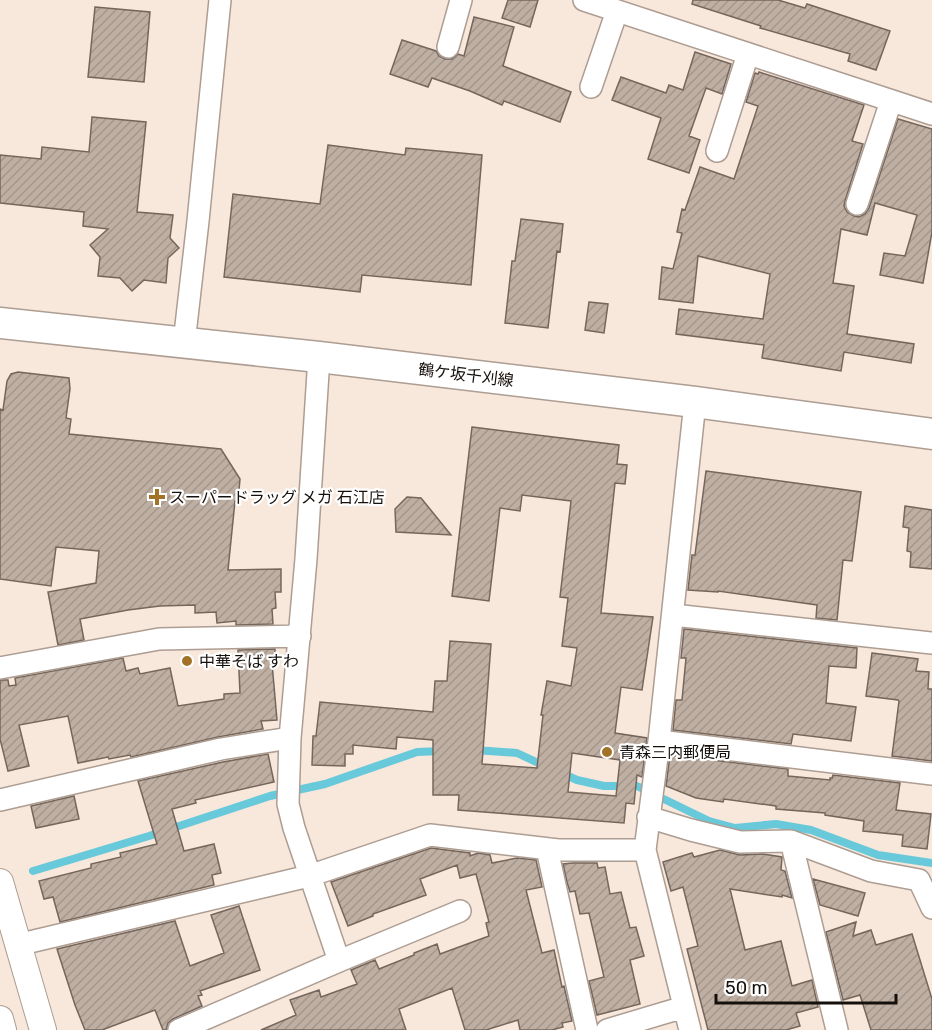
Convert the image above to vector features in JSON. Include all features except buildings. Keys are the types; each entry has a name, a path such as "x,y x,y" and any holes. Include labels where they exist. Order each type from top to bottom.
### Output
{"main road":[{"name":"鶴ケ坂千刈線","path":"0,324 319,357 695,402 932,434"}],"street":[{"path":"184,343 220,0"},
{"path":"448,47 462,0"},
{"path":"584,0 932,114"},
{"path":"591,87 617,11"},
{"path":"717,151 748,54"},
{"path":"857,204 891,101"},
{"path":"319,357 308,536 290,738 288,794 294,828 339,961"},
{"path":"690,1030 645,850 695,402"},
{"path":"673,615 932,643"},
{"path":"0,668 159,639 300,636"},
{"path":"0,800 221,749 290,738"},
{"path":"658,741 932,774"},
{"path":"649,810 692,830 740,842 791,841 871,871 919,880 932,908"},
{"path":"17,945 309,876 430,835 548,849 645,850"},
{"path":"791,841 837,1030"},
{"path":"548,849 587,1030"},
{"path":"0,882 43,1030"},
{"path":"179,1030 460,911"},
{"path":"607,1030 684,1007"},
{"path":"0,1019 3,1030"}],"waterway":[{"path":"475,750 517,753 547,767"},
{"path":"33,871 270,796 325,784 417,752 442,751"},
{"path":"561,773 577,780 604,786 637,786 709,821 735,828 776,824 811,830 878,855 932,863"}],"place":[{"name":"スーパードラッグ メガ 石江店","path":"157,497"},
{"name":"中華そば すわ","path":"187,661"},
{"name":"青森三内郵便局","path":"607,752"}]}
